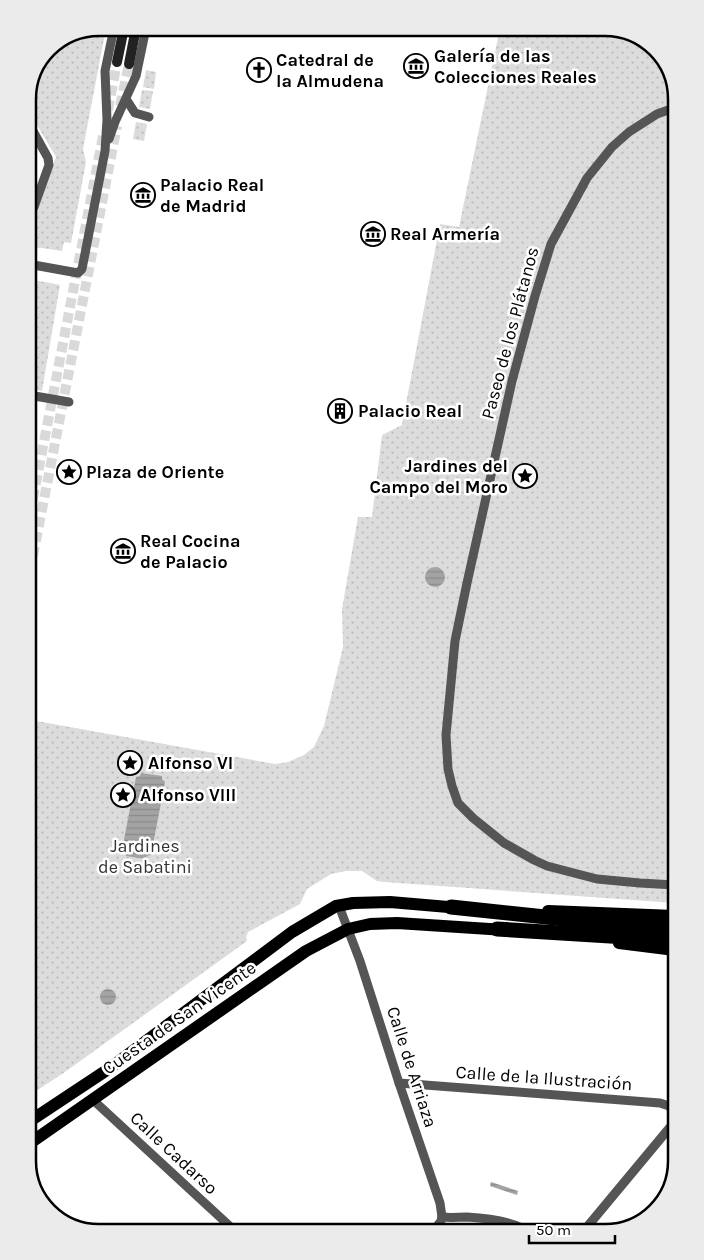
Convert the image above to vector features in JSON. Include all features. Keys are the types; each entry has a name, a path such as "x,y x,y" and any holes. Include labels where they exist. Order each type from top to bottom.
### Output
{"highway":[{"path":"451,908 668,928"},
{"path":"497,929 668,939"}],"main road":[{"path":"117,62 122,36"},
{"path":"128,64 134,36"},
{"name":"Cuesta de San Vicente","path":"36,1118 118,1062 292,932 339,906 353,903 390,902 451,908 668,916"},
{"name":"Cuesta de San Vicente","path":"36,1139 306,951 348,929 370,924 397,923 497,929 668,949"}],"street":[{"path":"36,265 78,273 82,269 105,151 107,120 105,71 112,36"},
{"path":"105,151 115,122 136,76 144,36"},
{"path":"126,99 136,113 149,116"},
{"name":"Paseo de los Plátanos","path":"668,110 657,114 629,132 612,147 586,178 551,244 512,381 467,583 455,641 446,735 448,769 458,803 504,843 547,866 597,879 668,885"},
{"path":"36,136 48,158 49,165 36,195"},
{"path":"36,396 69,402"},
{"path":"339,906 348,929"},
{"name":"Calle de Arriaza","path":"348,929 440,1203 442,1216"},
{"name":"Calle de la Ilustración","path":"399,1083 660,1103 668,1106"},
{"name":"Calle Cadarso","path":"92,1099 227,1224"},
{"path":"589,1224 668,1129"},
{"path":"439,1224 442,1216 494,1219 510,1224"}],"green space":[{"path":"104,36 83,149 86,162 71,243 64,242 62,251 36,247 36,212 56,157 36,123 38,83 49,61 64,47 87,37"},
{"name":"Jardines del Campo del Moro","path":"498,36 617,37 640,47 652,58 663,75 668,99 668,902 385,882 377,881 362,871 346,871 331,874 307,889 300,904 248,932 247,941 36,1091 36,721 275,764 288,762 304,755 314,747 324,726 343,647 342,609 358,517 372,517 382,435 402,425 440,224 459,227"},
{"path":"146,70 156,72 154,89 143,87"},
{"path":"142,90 153,91 150,109 139,107"},
{"path":"136,122 147,124 144,141 133,139"},
{"path":"36,280 60,285 42,391 36,390"}],"shaded area":[{"path":"435,567 442,570 445,577 442,584 435,587 428,584 425,577 428,570"},
{"path":"141,773 162,776 165,782 151,855 145,859 126,856 122,850 136,777 140,776"},
{"path":"108,989 116,997 108,1005 100,997"},
{"path":"491,1182 518,1191 517,1195 490,1186"}],"tunnel":[{"path":"108,110 117,62"},
{"path":"120,106 129,64"},
{"path":"36,540 117,126"},
{"path":"36,483 104,131"}],"place":[{"name":"Galería de las Colecciones Reales","path":"416,66"},
{"name":"Catedral de la Almudena","path":"259,70"},
{"name":"Palacio Real de Madrid","path":"143,195"},
{"name":"Real Armería","path":"373,234"},
{"name":"Palacio Real","path":"340,411"},
{"name":"Plaza de Oriente","path":"69,472"},
{"name":"Jardines del Campo del Moro","path":"525,476"},
{"name":"Real Cocina de Palacio","path":"123,551"},
{"name":"Alfonso VI","path":"130,763"},
{"name":"Alfonso VIII","path":"123,795"}],"park label":[{"name":"Jardines de Sabatini","path":"145,856"}]}
